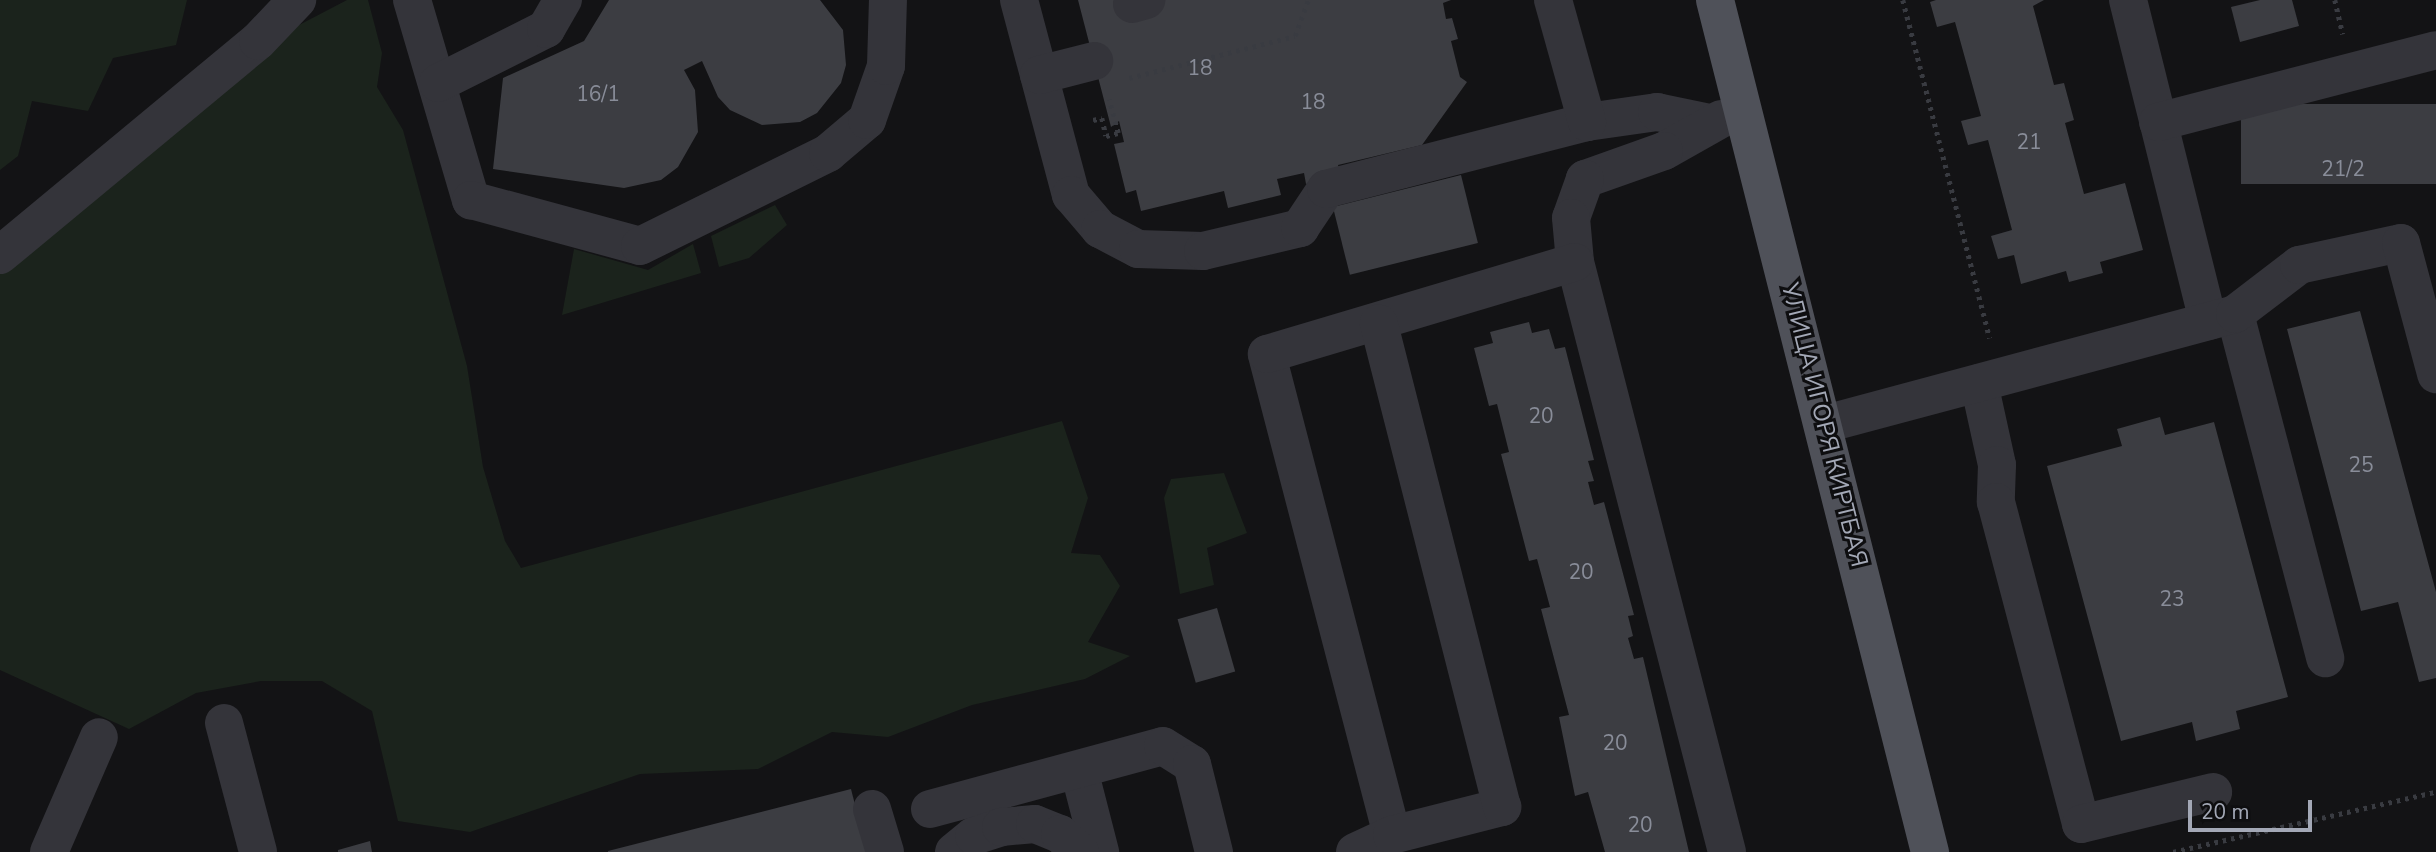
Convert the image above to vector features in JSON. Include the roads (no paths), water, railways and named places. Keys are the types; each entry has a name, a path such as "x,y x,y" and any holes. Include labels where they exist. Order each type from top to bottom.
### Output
{"main road":[{"name":"УЛИЦА ИГОРЯ КИРТБАЯ","path":"1714,0 1726,118 1825,425 1930,852"}],"lane":[{"path":"0,255 258,41 298,0"},
{"path":"412,0 471,200 640,246 828,153 867,120 886,66 888,0"},
{"path":"438,83 546,29 563,0"},
{"path":"1019,0 1071,195 1100,229 1138,249 1203,251 1300,228 1326,189 1587,122 1657,112 1726,118"},
{"path":"1553,0 1587,122"},
{"path":"2127,0 2158,122 2325,658"},
{"path":"2158,122 2436,50"},
{"path":"1039,75 1107,78"},
{"path":"1726,118 1664,150 1585,179 1571,218 1575,262 1727,852"},
{"path":"1825,425 2221,318 2299,265 2401,243 2433,353"},
{"path":"1392,835 1267,354 1379,323 1575,262"},
{"path":"1355,852 1392,835 1502,807 1379,323"},
{"path":"1990,380 1997,465 1996,502 2081,824 2213,792"},
{"path":"224,723 258,852"},
{"path":"49,852 99,737"},
{"path":"930,809 1163,746 1192,764 1214,852"},
{"path":"1079,770 1100,852"},
{"path":"872,809 885,852"},
{"path":"954,852 974,836 1001,827 1035,824 1060,834 1080,852"}]}
